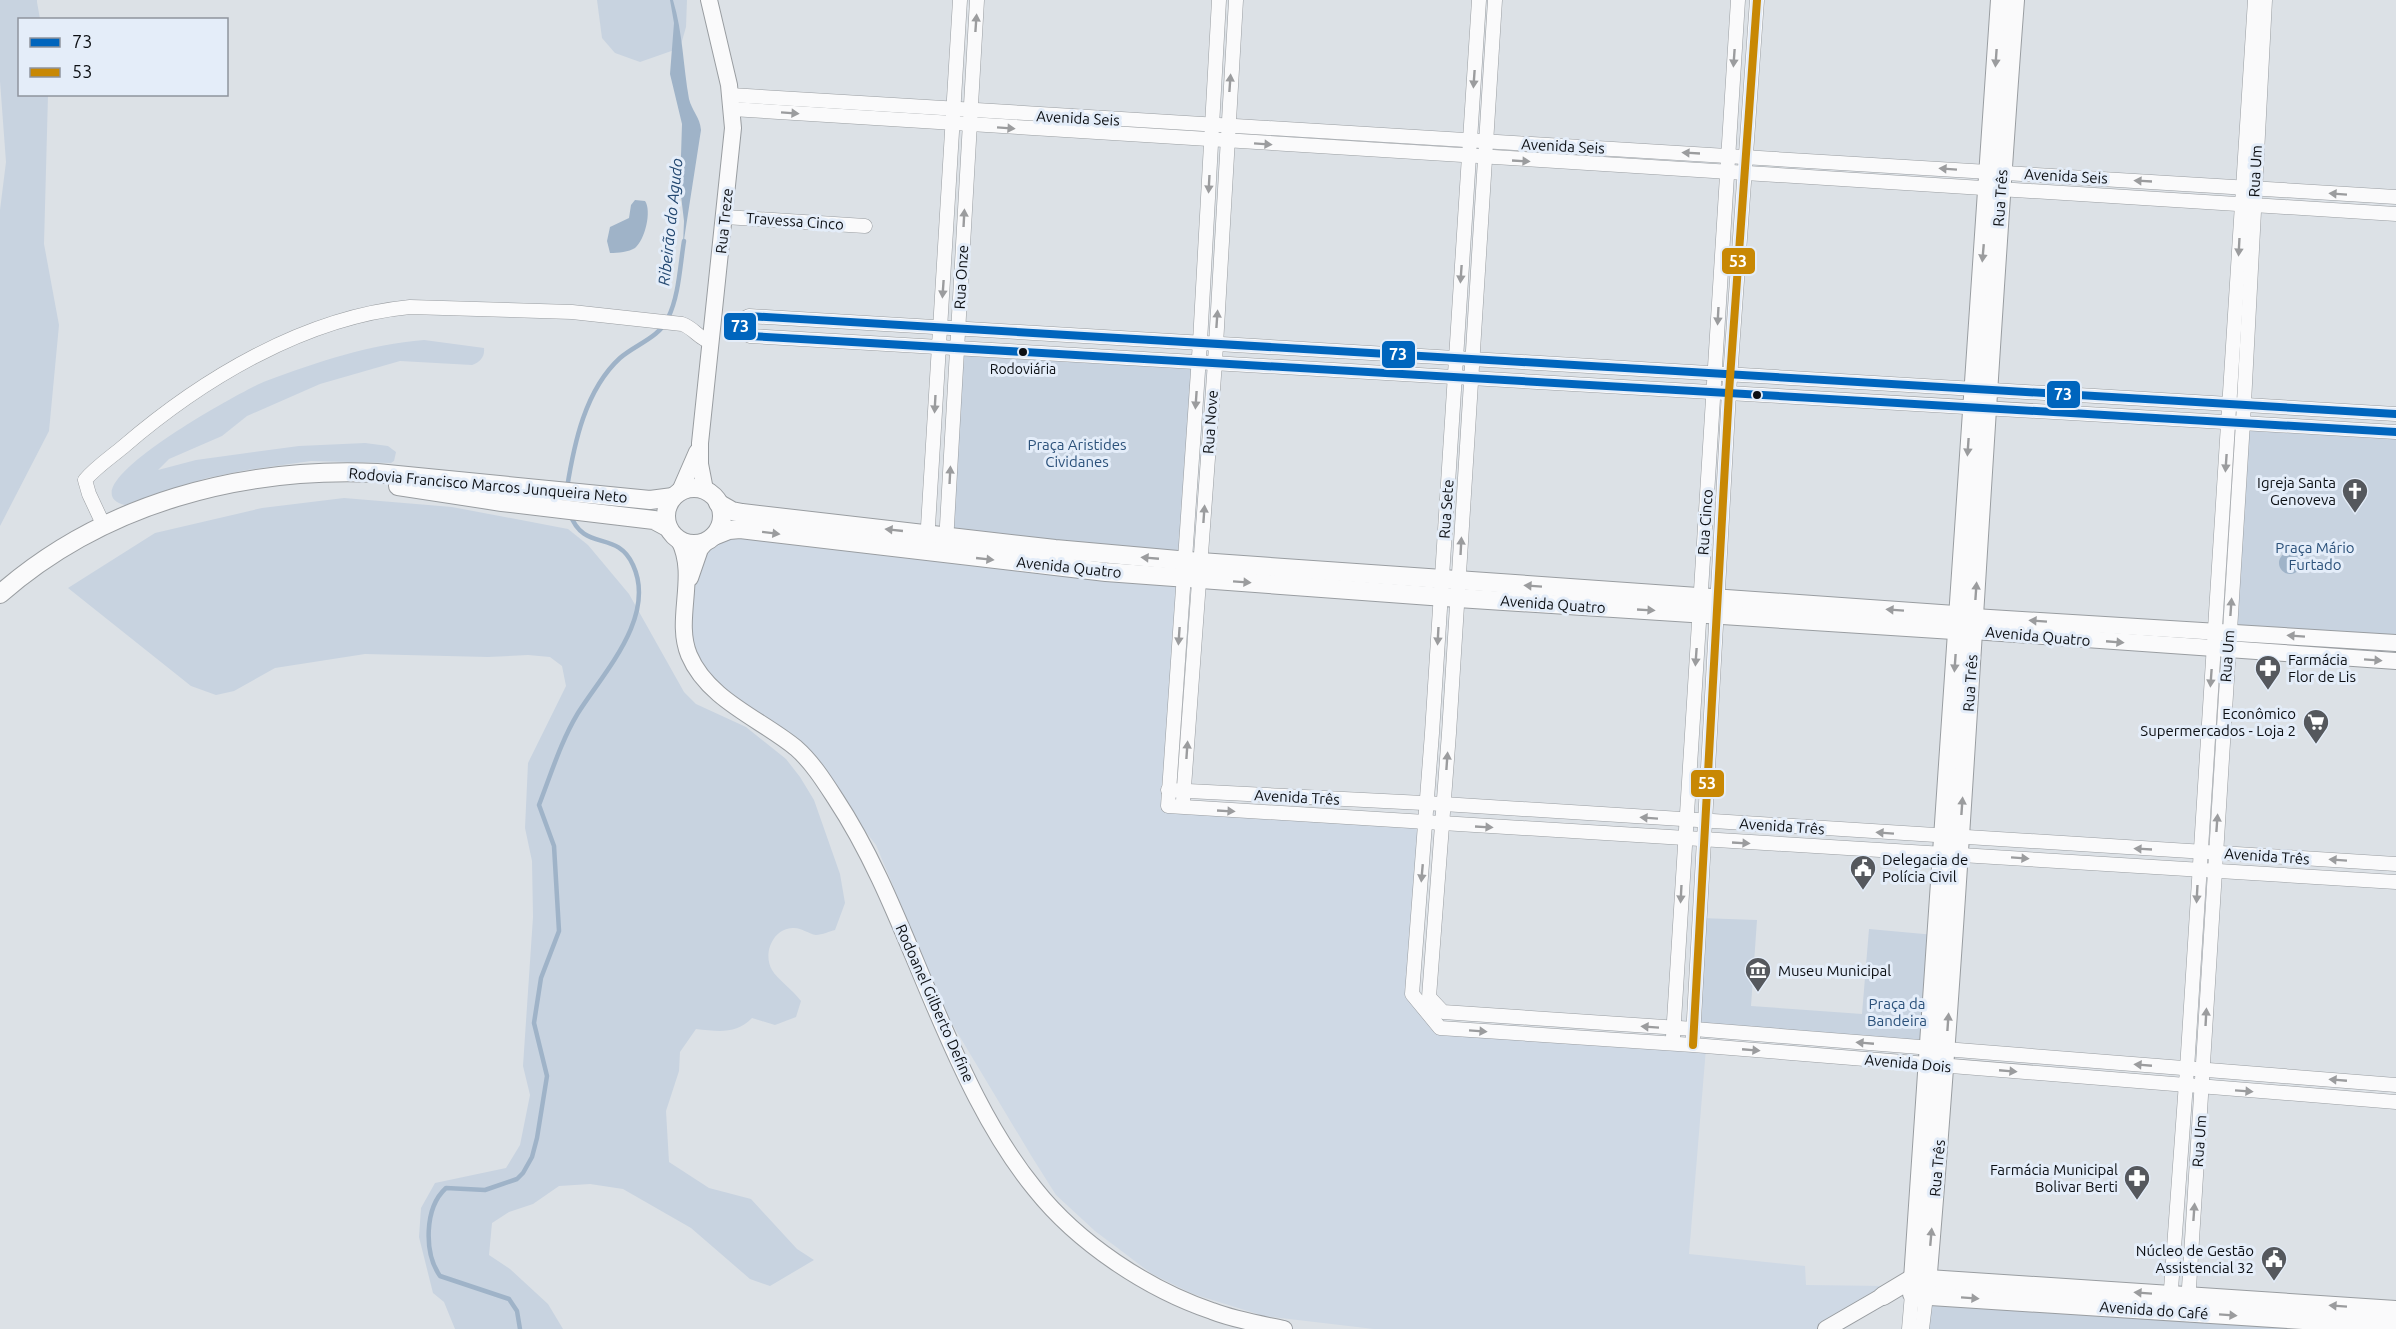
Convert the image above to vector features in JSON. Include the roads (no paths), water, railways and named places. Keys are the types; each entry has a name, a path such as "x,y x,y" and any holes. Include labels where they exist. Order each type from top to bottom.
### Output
{"main road":[{"name":"Rua Três","path":"1995,181 2000,0"},
{"name":"Rua Três","path":"1920,1287 1938,1057 1995,181 2015,0"},
{"name":"Rodovia Francisco Marcos Junqueira Neto","path":"0,594 42,561 104,526 146,507 219,484 303,474 548,498 628,498 658,501 677,494"},
{"path":"688,488 712,496 722,518 710,539 689,544 673,534 665,513 677,494 688,488"},
{"name":"Avenida Quatro","path":"712,496 732,511 834,532"},
{"name":"Rodovia Francisco Marcos Junqueira Neto","path":"548,498 625,516 654,520 673,534"},
{"name":"Avenida Quatro","path":"710,539 729,530 834,532 862,535 927,533 1055,549 1192,570"},
{"name":"Avenida Quatro","path":"862,535 946,555 1966,623"},
{"path":"1883,1296 1920,1287"},
{"name":"Avenida do Café","path":"1920,1287 2179,1303 2396,1310"},
{"name":"Avenida do Café","path":"2179,1303 2396,1326"}],"street":[{"name":"Rua Treze","path":"709,0 731,102 732,142 700,443 700,464 712,496"},
{"name":"Rua Onze","path":"926,552 960,0"},
{"name":"Rua Onze","path":"946,555 977,0"},
{"name":"Rua Nove","path":"1183,809 1198,362 1219,0"},
{"name":"Rua Nove","path":"1168,806 1215,363 1236,0"},
{"name":"Rua Sete","path":"1432,1009 1429,997 1449,733 1449,589 1445,511 1479,0"},
{"name":"Rua Sete","path":"1432,1009 1412,994 1432,733 1449,589 1462,511 1495,0"},
{"name":"Rua Cinco","path":"1693,1045 1704,821 1708,606 1705,520 1738,0"},
{"name":"Rua Cinco","path":"1672,1043 1684,839 1708,606 1722,522 1757,0"},
{"name":"Rua Um","path":"2179,1303 2203,1088 2215,852 2220,650 2237,404 2255,0"},
{"name":"Rua Um","path":"2248,187 2265,0"},
{"path":"1218,20 1234,22"},
{"path":"1476,50 1492,52"},
{"name":"Avenida Seis","path":"731,102 969,119 1098,134 1469,158 1744,173 2248,187 2396,197"},
{"name":"Avenida Seis","path":"969,119 1099,119 1728,155 2247,206 2396,214"},
{"path":"1098,134 1099,119"},
{"path":"1318,148 1319,132"},
{"path":"1386,152 1387,136"},
{"path":"1612,166 1614,149"},
{"name":"Travessa Cinco","path":"725,217 865,226"},
{"path":"1463,248 1478,249"},
{"path":"1720,288 1737,289"},
{"path":"104,526 85,486 86,478 139,433 188,396 242,363 293,339 348,319 388,309 410,307 572,312 682,324 692,329 702,339 711,342"},
{"path":"2396,414 2237,404 1980,398 1729,392 957,346 750,336 739,331 739,326 741,320 749,316 1715,373 1731,375 1980,398 2236,422 2396,432"},
{"path":"1362,371 1364,353"},
{"name":"Rua Treze","path":"677,494 700,443"},
{"path":"1449,449 1466,450"},
{"path":"1709,463 1725,465"},
{"path":"1445,511 1462,511"},
{"path":"1705,520 1722,522"},
{"name":"Rodoanel Gilberto Define","path":"673,534 685,560 687,587 685,641 696,667 723,697 798,750 836,799 870,856 977,1095 1007,1150 1036,1190 1104,1253 1138,1277 1179,1299 1214,1312 1284,1329"},
{"name":"Rodoanel Gilberto Define","path":"687,587 700,549 710,539"},
{"name":"Avenida Quatro","path":"1966,623 2221,631 2396,643"},
{"name":"Avenida Quatro","path":"1966,623 2220,650 2396,661"},
{"name":"Rua Um","path":"2179,1303 2186,1087 2199,852 2220,650"},
{"path":"1432,733 1449,733"},
{"name":"Avenida Três","path":"1168,790 1427,803 1704,821 2198,870 2396,882"},
{"name":"Avenida Três","path":"1168,806 1183,809 1703,841 2215,852 2396,864"},
{"path":"1420,895 1437,896"},
{"path":"1416,949 1432,951"},
{"name":"Avenida Dois","path":"1432,1009 1443,1012 1694,1029 2186,1087 2396,1102"},
{"name":"Avenida Dois","path":"1432,1009 1440,1028 1693,1045 2204,1069 2396,1085"},
{"name":"Rua Três","path":"1909,1329 1920,1287"},
{"name":"Rua Três","path":"1920,1287 1922,1329"},
{"path":"1826,1329 1883,1296"}],"water":[{"path":"670,0 673,0 679,25 689,99 701,130 683,246 684,221 680,187 682,124 670,74 674,23"},
{"path":"635,200 645,201 648,211 642,239 633,249 610,253 607,241 610,227 629,218 631,205"},
{"path":"2290,552 2298,555 2301,563 2298,571 2290,574 2282,571 2279,563 2282,555"}],"waterway":[{"name":"Ribeirão do Agudo","path":"567,488 583,418 598,386 620,358 653,336 668,318 677,290 684,241"},
{"name":"Ribeirão do Agudo","path":"520,1329 517,1311 509,1299 440,1276 431,1255 429,1231 434,1207 446,1188 485,1190 517,1179 532,1157 537,1138 547,1076 534,1023 541,978 559,931 554,846 539,805 566,735 624,643 633,624 638,604 639,585 633,565 626,554 618,547 584,533 576,526 570,514"}],"place":[{"name":"Rodoviária","path":"1023,352"},
{"name":"Igreja Santa Genoveva","path":"2355,514"},
{"name":"Farmácia Flor de Lis","path":"2268,691"},
{"name":"Econômico Supermercados - Loja 2","path":"2316,745"},
{"name":"Delegacia de Polícia Civil","path":"1863,891"},
{"name":"Museu Municipal","path":"1758,993"},
{"name":"Farmácia Municipal Bolivar Berti","path":"2137,1201"},
{"name":"Núcleo de Gestão Assistencial 32","path":"2274,1282"}],"park label":[{"name":"Praça Aristides Cividanes","path":"1077,452"},
{"name":"Praça Mário Furtado","path":"2315,556"},
{"name":"Praça da Bandeira","path":"1897,1012"}]}
